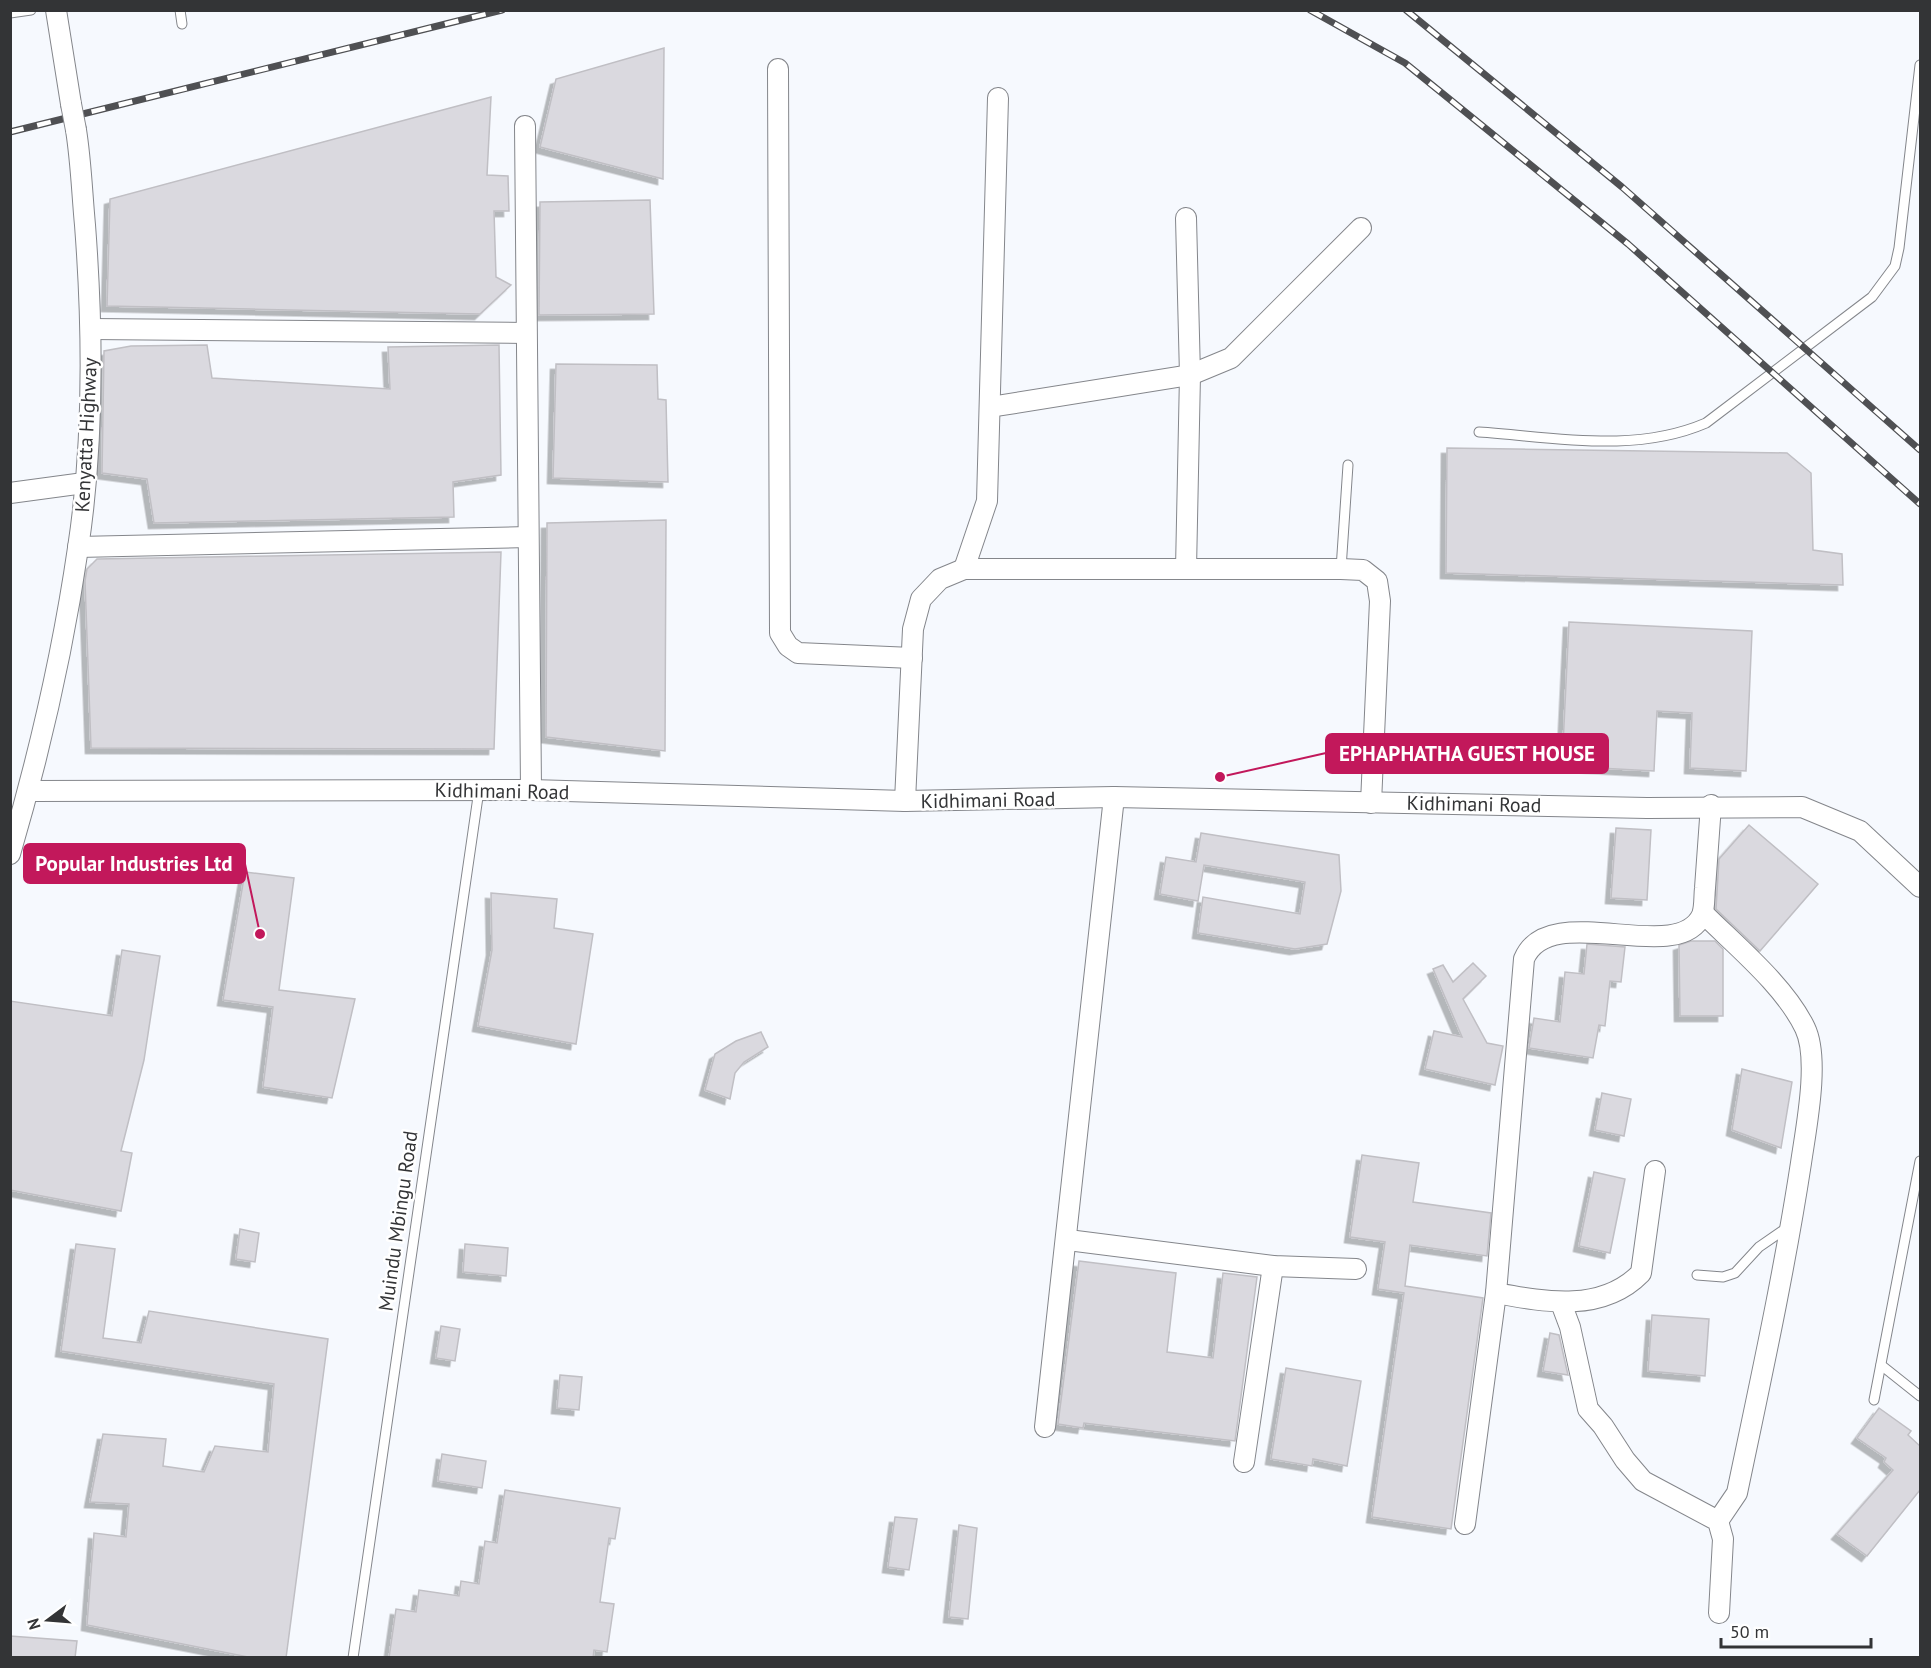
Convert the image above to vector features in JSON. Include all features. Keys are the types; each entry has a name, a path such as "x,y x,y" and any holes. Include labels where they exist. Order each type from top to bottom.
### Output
{"street":[{"name":"Kenyatta Highway","path":"10,855 29,791 78,548 84,483 92,329 76,130 56,10"},
{"path":"778,69 780,633 788,646 798,653 912,658"},
{"path":"964,569 987,501 998,98"},
{"path":"525,126 531,790"},
{"path":"1186,218 1190,375 1186,569"},
{"path":"990,407 1190,375 1231,358 1361,228"},
{"path":"92,329 526,333"},
{"path":"10,493 84,483"},
{"path":"78,548 528,537"},
{"path":"905,801 913,629 921,599 940,579 964,569 1341,569 1364,570 1377,581 1380,601 1371,802"},
{"name":"Kidhimani Road","path":"29,791 531,790 905,801 1114,797 1647,808 1711,805 1802,807 1860,831 1920,887"},
{"path":"1046,1427 1068,1240 1114,797"},
{"path":"1465,1524 1496,1293 1524,959 1532,945 1554,936 1576,931 1671,937 1692,928 1702,914 1711,805"},
{"path":"1702,914 1751,960 1790,1004 1805,1028 1811,1045 1809,1110 1792,1224 1737,1493 1718,1521"},
{"path":"1496,1293 1561,1303 1587,1300 1618,1291 1641,1273 1655,1171"},
{"path":"1068,1240 1273,1266 1356,1269"},
{"path":"1244,1462 1273,1266"},
{"path":"1561,1303 1570,1327 1588,1409 1643,1481 1718,1521 1723,1539 1719,1613"}],"lane":[{"path":"10,13 31,10"},
{"path":"180,10 182,24"},
{"path":"1479,432 1615,442 1655,440 1682,433 1713,418 1872,297 1895,266 1899,248 1920,65"},
{"path":"1341,569 1348,465"},
{"name":"Muindu Mbingu Road","path":"353,1658 479,790"},
{"path":"1874,1400 1917,1204 1920,1161"},
{"path":"1697,1275 1723,1277 1735,1273 1759,1247 1792,1224"},
{"path":"1881,1365 1920,1396"}],"building":[{"path":"664,48 663,179 540,147 556,79"},
{"path":"491,97 487,175 508,176 509,211 494,211 496,277 511,285 480,314 107,306 110,199"},
{"path":"650,200 654,314 539,315 540,202"},
{"path":"207,345 212,378 390,389 388,347 499,345 501,475 453,482 454,517 154,523 147,479 102,473 104,351 131,346"},
{"path":"556,364 657,365 658,399 666,400 668,482 553,478"},
{"path":"1447,448 1787,453 1811,473 1813,550 1842,554 1843,585 1446,573"},
{"path":"666,520 665,751 546,737 547,523"},
{"path":"501,552 494,749 91,748 85,581 87,569 97,559"},
{"path":"1569,622 1752,631 1746,771 1690,768 1692,713 1657,711 1654,771 1562,766"},
{"path":"1749,825 1818,884 1760,951 1716,909 1719,859"},
{"path":"1616,828 1651,830 1647,900 1611,898"},
{"path":"1201,833 1339,855 1341,891 1327,944 1295,949 1198,933 1203,897 1300,914 1305,882 1204,865 1198,901 1160,894 1166,857 1196,862"},
{"path":"245,872 294,878 279,990 355,999 332,1098 263,1087 273,1007 223,1000"},
{"path":"491,893 557,899 554,928 593,934 576,1044 478,1026 492,950"},
{"path":"1691,941 1715,941 1723,949 1723,1016 1680,1016 1679,945"},
{"path":"1587,944 1625,947 1621,982 1610,981 1605,1026 1599,1025 1593,1058 1529,1048 1534,1018 1560,1022 1565,972 1584,974"},
{"path":"122,950 160,956 144,1060 121,1151 132,1153 121,1211 10,1190 10,1001 112,1016"},
{"path":"1473,963 1486,976 1463,999 1487,1043 1503,1046 1495,1085 1425,1069 1434,1031 1462,1037 1433,969 1443,965 1453,982"},
{"path":"761,1032 768,1047 744,1062 735,1073 730,1099 705,1090 715,1054 736,1041"},
{"path":"1742,1069 1792,1082 1781,1148 1732,1130"},
{"path":"1602,1093 1631,1099 1624,1136 1595,1130"},
{"path":"1362,1155 1419,1163 1413,1202 1491,1213 1487,1256 1410,1245 1405,1286 1483,1298 1451,1529 1372,1517 1404,1293 1378,1289 1385,1242 1350,1237"},
{"path":"1594,1172 1625,1179 1610,1253 1579,1246"},
{"path":"240,1229 259,1233 255,1262 236,1259"},
{"path":"76,1244 115,1249 103,1338 141,1343 149,1311 328,1339 286,1658 253,1658 87,1625 94,1533 126,1537 129,1504 90,1502 103,1434 166,1439 163,1466 204,1472 215,1446 268,1452 274,1384 61,1351"},
{"path":"465,1244 508,1248 506,1276 463,1272"},
{"path":"1079,1261 1176,1273 1167,1352 1213,1358 1223,1273 1257,1277 1235,1441 1084,1423 1083,1428 1058,1424"},
{"path":"1652,1315 1709,1319 1705,1376 1648,1371"},
{"path":"441,1326 460,1329 455,1361 436,1358"},
{"path":"1550,1333 1559,1335 1568,1375 1543,1371"},
{"path":"1286,1368 1361,1381 1347,1466 1313,1459 1312,1466 1271,1459"},
{"path":"560,1375 582,1377 579,1410 557,1408"},
{"path":"1879,1408 1911,1431 1908,1435 1920,1446 1920,1490 1867,1556 1837,1534 1893,1470 1884,1462 1886,1458 1857,1438"},
{"path":"442,1454 486,1461 482,1488 438,1481"},
{"path":"505,1490 620,1508 615,1539 609,1538 600,1602 614,1604 607,1652 594,1650 593,1658 389,1658 396,1609 416,1612 419,1590 459,1596 461,1581 479,1584 485,1541 497,1543"},
{"path":"895,1517 917,1519 909,1570 888,1567"},
{"path":"959,1525 977,1528 968,1619 949,1617"},
{"path":"10,1636 77,1641 75,1658 10,1658"}],"railway":[{"path":"10,132 502,10"},
{"path":"1310,10 1405,63 1628,244 1920,504"},
{"path":"1406,10 1622,187 1920,450"}],"place":[{"name":"EPHAPHATHA GUEST HOUSE","path":"1220,777"},
{"name":"Popular Industries Ltd","path":"260,934"}]}
